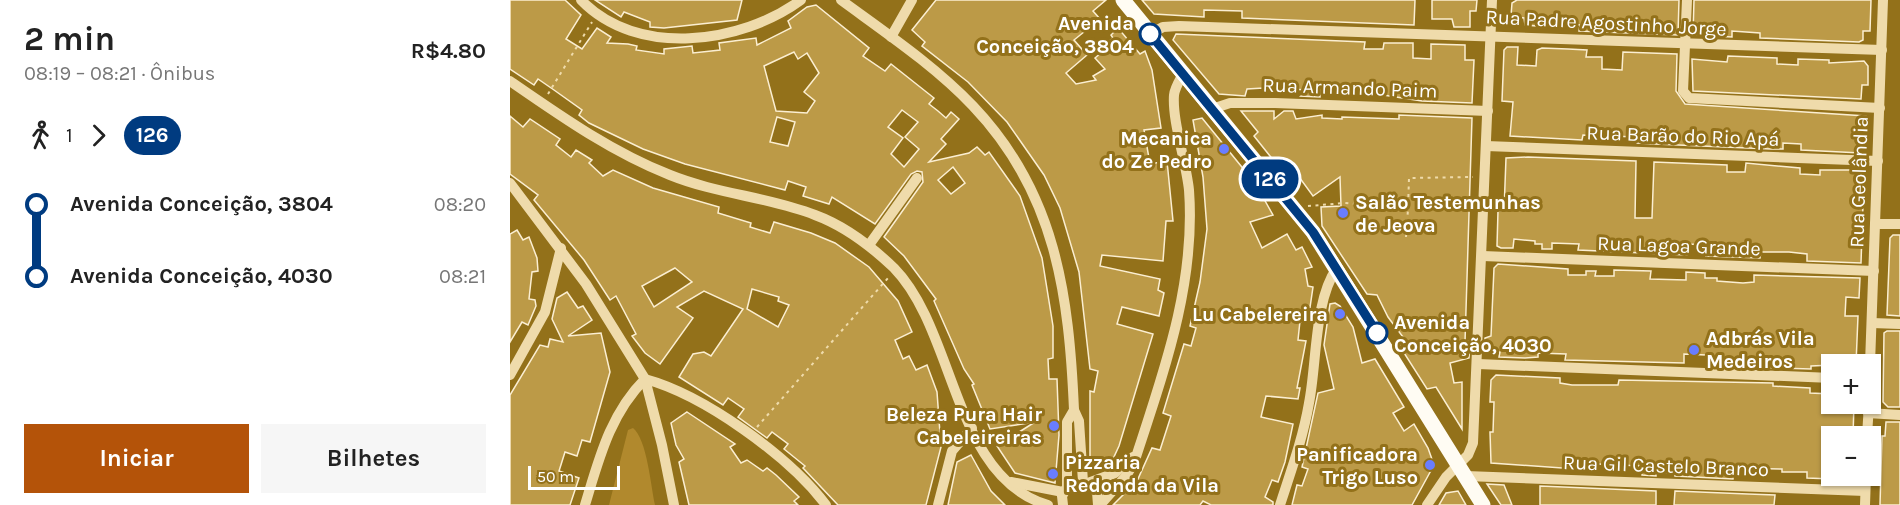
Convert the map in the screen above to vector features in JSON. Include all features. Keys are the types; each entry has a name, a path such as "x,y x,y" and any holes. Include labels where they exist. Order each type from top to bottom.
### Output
{"main road":[{"path":"1123,0 1293,208 1337,268 1483,505"}],"street":[{"path":"581,0 597,15 623,30 641,35 674,38 736,32 780,15 801,0"},
{"path":"842,0 972,104 1010,151 1037,199 1055,249 1066,300 1074,410 1079,421 1085,483 1097,492 1099,505"},
{"path":"891,37 912,0"},
{"path":"1427,505 1443,481 1462,470 1473,443 1483,256 1492,0"},
{"path":"1687,0 1683,91 1692,100 1880,108"},
{"name":"Rua Geolândia","path":"1870,354 1883,0"},
{"name":"Rua Padre Agostinho Jorge","path":"1150,34 1171,26 1491,35 1881,50"},
{"path":"1099,505 1126,476 1137,452 1174,337 1189,257 1189,190 1174,96 1183,74"},
{"path":"510,81 595,139 663,172 711,188 815,215 869,245 895,270 924,313 972,428 1006,481 1028,497 1048,505"},
{"name":"Rua Armando Paim","path":"1212,109 1230,103 1264,103 1488,111"},
{"name":"Rua Barão do Rio Apá","path":"1486,146 1878,161"},
{"path":"869,245 917,178"},
{"path":"510,183 561,248 608,317 645,379 674,505"},
{"path":"1875,224 1900,224"},
{"path":"510,375 545,312 561,248"},
{"name":"Rua Lagoa Grande","path":"1483,256 1874,271"},
{"path":"1280,505 1310,401 1324,292 1337,268"},
{"path":"1872,323 1900,324"},
{"path":"1478,364 1821,378"},
{"path":"645,379 687,395 776,453 812,486 826,505"},
{"path":"585,505 606,439 618,411 629,395 645,379"},
{"path":"1063,505 1067,422 1074,410"},
{"path":"1881,411 1900,415"},
{"path":"938,505 952,451 972,428"},
{"path":"1006,481 1029,488 1065,490 1115,473 1137,452"},
{"name":"Rua Gil Castelo Branco","path":"1462,470 1865,491"},
{"path":"1865,486 1865,505"}],"path":[{"path":"543,104 597,15"},
{"path":"1406,237 1409,178 1485,177"},
{"path":"1293,208 1345,203 1408,209"},
{"path":"749,436 895,270"}],"shaded area":[{"path":"633,428 645,452 655,505 609,505 628,430"}],"building":[{"path":"510,0 565,0 581,15 566,39 582,49 597,28 611,37 607,43 628,44 637,46 636,50 664,54 664,49 692,46 693,53 720,50 719,43 756,38 757,45 791,28 788,21 807,7 816,5 869,48 863,56 885,71 891,64 934,98 929,104 946,118 951,112 959,119 941,139 946,144 929,162 969,153 977,147 985,155 989,152 1020,196 1042,258 1053,326 1053,358 1048,359 1049,379 1057,379 1059,435 1055,483 1015,473 997,446 1035,422 990,429 972,385 974,384 964,369 934,301 936,299 904,256 884,237 923,182 922,172 917,171 911,174 875,224 832,197 829,204 803,196 806,187 788,181 785,190 685,164 643,149 589,123 579,115 582,110 538,79 534,85 510,69","holes":["794,52 798,59 807,53 819,73 804,92 815,101 807,113 776,111 764,66","902,110 918,122 905,137 919,149 904,167 891,154 903,138 888,127","777,117 795,122 788,146 770,142","953,167 965,183 951,194 938,180"]},
{"path":"595,0 742,0 737,20 664,28 650,27 650,22 624,12 621,17"},
{"path":"936,0 1106,0 1093,11 1100,19 1074,40 1087,55 1066,73 1076,84 1096,80 1093,76 1105,69 1095,58 1109,46 1106,44 1113,38 1111,35 1118,28 1140,54 1145,51 1152,70 1161,128 1144,130 1150,164 1167,161 1173,221 1166,221 1163,261 1102,255 1100,266 1160,279 1158,290 1164,293 1159,316 1122,307 1117,324 1153,334 1119,446 1112,461 1105,468 1094,467 1090,459 1090,391 1094,392 1098,371 1090,369 1079,272 1060,208 1044,175 1007,122 968,82 922,46 925,42 912,30"},
{"path":"1142,0 1415,0 1414,25 1242,18 1242,11 1204,10 1204,17 1154,14"},
{"path":"1432,0 1477,0 1476,11 1470,11 1470,27 1454,27 1452,19 1432,19"},
{"path":"1517,0 1679,0 1678,35 1579,31 1580,25 1560,24 1560,28 1525,25 1524,18 1511,16 1512,3"},
{"path":"1694,0 1871,0 1870,31 1863,31 1863,40 1859,42 1760,38 1760,33 1732,31 1732,37 1693,35"},
{"path":"1176,34 1365,42 1364,49 1383,49 1384,43 1413,43 1413,58 1431,59 1431,44 1465,45 1465,60 1474,60 1472,103 1422,101 1383,95 1338,95 1338,90 1320,90 1320,97 1301,96 1309,90 1264,88 1247,89 1245,96 1219,94 1173,40"},
{"path":"1507,47 1518,47 1517,65 1536,66 1537,50 1542,48 1568,49 1587,50 1586,57 1602,57 1602,69 1622,70 1623,52 1677,54 1676,91 1685,104 1866,116 1864,150 1861,153 1801,150 1801,144 1783,143 1783,149 1771,149 1637,143 1637,137 1610,136 1610,141 1601,141 1601,136 1583,135 1582,140 1510,136 1513,102 1502,101 1504,50"},
{"path":"1728,56 1777,58 1777,64 1798,65 1798,59 1829,60 1829,63 1864,61 1868,66 1868,85 1862,85 1861,99 1693,91 1692,59 1727,62"},
{"path":"1241,111 1274,111 1274,119 1284,111 1293,111 1296,119 1322,115 1322,118 1342,119 1342,117 1399,119 1399,115 1472,118 1465,342 1470,341 1469,358 1450,363 1454,383 1462,382 1462,429 1436,387 1427,389 1399,345 1406,341 1388,317 1377,295 1367,294 1322,226 1321,207 1341,206 1340,177 1313,196 1294,170 1286,176 1254,136 1258,132"},
{"path":"510,116 523,127 530,119 560,139 556,145 571,157 576,150 592,160 589,163 603,176 613,170 653,188 719,207 718,213 751,223 750,227 770,233 774,222 811,233 835,243 869,267 898,301 912,332 895,340 903,359 909,356 916,370 927,365 937,392 941,447 926,505 838,505 803,468 805,466 784,449 788,444 772,432 767,438 738,417 744,409 728,398 723,405 679,377 693,354 704,352 711,356 743,309 704,291 677,307 693,318 660,364 645,353 632,336 636,334 616,296 610,300 584,260 534,200 538,195 510,174","holes":["675,268 692,282 654,307 642,286","752,289 779,297 778,301 789,305 778,327 747,309"]},
{"path":"1202,118 1267,198 1264,199 1273,215 1250,222 1262,248 1287,234 1296,250 1302,247 1312,267 1305,269 1308,286 1313,287 1309,314 1304,313 1302,322 1300,321 1298,340 1306,341 1297,388 1300,388 1298,399 1266,396 1261,417 1293,424 1285,462 1278,482 1272,480 1265,497 1273,502 1273,505 1211,505 1203,501 1200,505 1113,505 1137,481 1152,448 1160,450 1171,416 1163,413 1184,344 1191,346 1196,328 1190,326 1200,282 1207,229 1203,177 1193,120"},
{"path":"1506,158 1636,161 1635,218 1652,218 1654,162 1727,165 1727,172 1745,172 1746,163 1800,168 1800,174 1820,175 1820,170 1856,170 1856,176 1864,176 1861,263 1807,261 1807,254 1789,252 1761,252 1760,258 1706,256 1706,245 1688,244 1687,255 1578,250 1579,244 1552,243 1552,249 1542,249 1542,244 1535,244 1535,241 1514,239 1513,248 1501,248 1497,246 1498,211 1504,211"},
{"path":"517,230 523,240 529,237 537,258 538,271 532,272 529,299 535,300 536,306 528,325 522,322 510,342 510,234"},
{"path":"1893,235 1900,235 1900,316 1887,315 1890,238"},
{"path":"1498,264 1568,269 1568,275 1586,275 1586,271 1596,271 1595,276 1614,276 1614,270 1651,271 1650,279 1686,280 1686,272 1705,273 1705,278 1743,283 1754,282 1754,275 1860,278 1859,298 1846,297 1845,316 1858,316 1856,354 1821,354 1821,366 1811,366 1811,369 1738,367 1738,360 1706,359 1706,355 1684,354 1684,363 1565,360 1566,354 1538,353 1538,357 1499,357 1500,352 1484,352 1485,338 1491,336 1494,268"},
{"path":"567,292 578,308 583,306 592,320 568,336 601,333 610,372 590,442 582,440 577,456 565,452 559,471 579,478 570,505 510,505 510,395 540,345 548,347 550,339 563,342 552,319 557,298"},
{"path":"1335,303 1340,306 1353,327 1362,363 1375,359 1404,407 1393,413 1404,431 1414,424 1428,448 1434,465 1412,505 1292,505 1297,485 1302,486 1308,469 1302,467 1318,393 1334,389 1324,345 1330,304"},
{"path":"1900,331 1900,407 1888,407 1883,402 1884,333"},
{"path":"1496,375 1560,378 1560,383 1572,385 1618,385 1619,380 1773,383 1773,386 1810,388 1810,393 1821,394 1821,414 1854,414 1853,426 1821,426 1821,479 1807,478 1807,472 1782,472 1782,469 1734,468 1733,479 1675,476 1675,473 1656,473 1656,476 1642,475 1642,466 1576,463 1576,469 1491,463 1490,432 1493,432 1494,402 1490,402 1491,380"},
{"path":"687,412 735,444 730,447 741,463 747,460 763,471 767,468 776,475 799,497 794,501 798,505 689,505 679,462 684,459 676,445 671,423"},
{"path":"1886,422 1900,422 1900,505 1880,505 1882,436 1885,436"},
{"path":"971,455 991,491 1005,505 948,505 957,462"},
{"path":"1487,484 1504,485 1512,505 1501,505"},
{"path":"1540,486 1656,491 1656,505 1540,505"},
{"path":"1458,491 1466,505 1439,505 1446,493"},
{"path":"1675,491 1775,495 1774,505 1674,505"}],"bus line":[{"name":"126","path":"1150,34 1313,232 1377,333"}],"place":[{"name":"Avenida Conceição, 3804","path":"1150,34"},
{"name":"Mecanica do Ze Pedro","path":"1224,149"},
{"name":"Salão Testemunhas de Jeova","path":"1343,213"},
{"name":"Lu Cabelereira","path":"1340,314"},
{"name":"Avenida Conceição, 4030","path":"1377,333"},
{"name":"Adbrás Vila Medeiros","path":"1694,350"},
{"name":"Beleza Pura Hair Cabeleireiras","path":"1054,426"},
{"name":"Panificadora Trigo Luso","path":"1430,465"},
{"name":"Pizzaria Redonda da Vila","path":"1053,474"}]}
